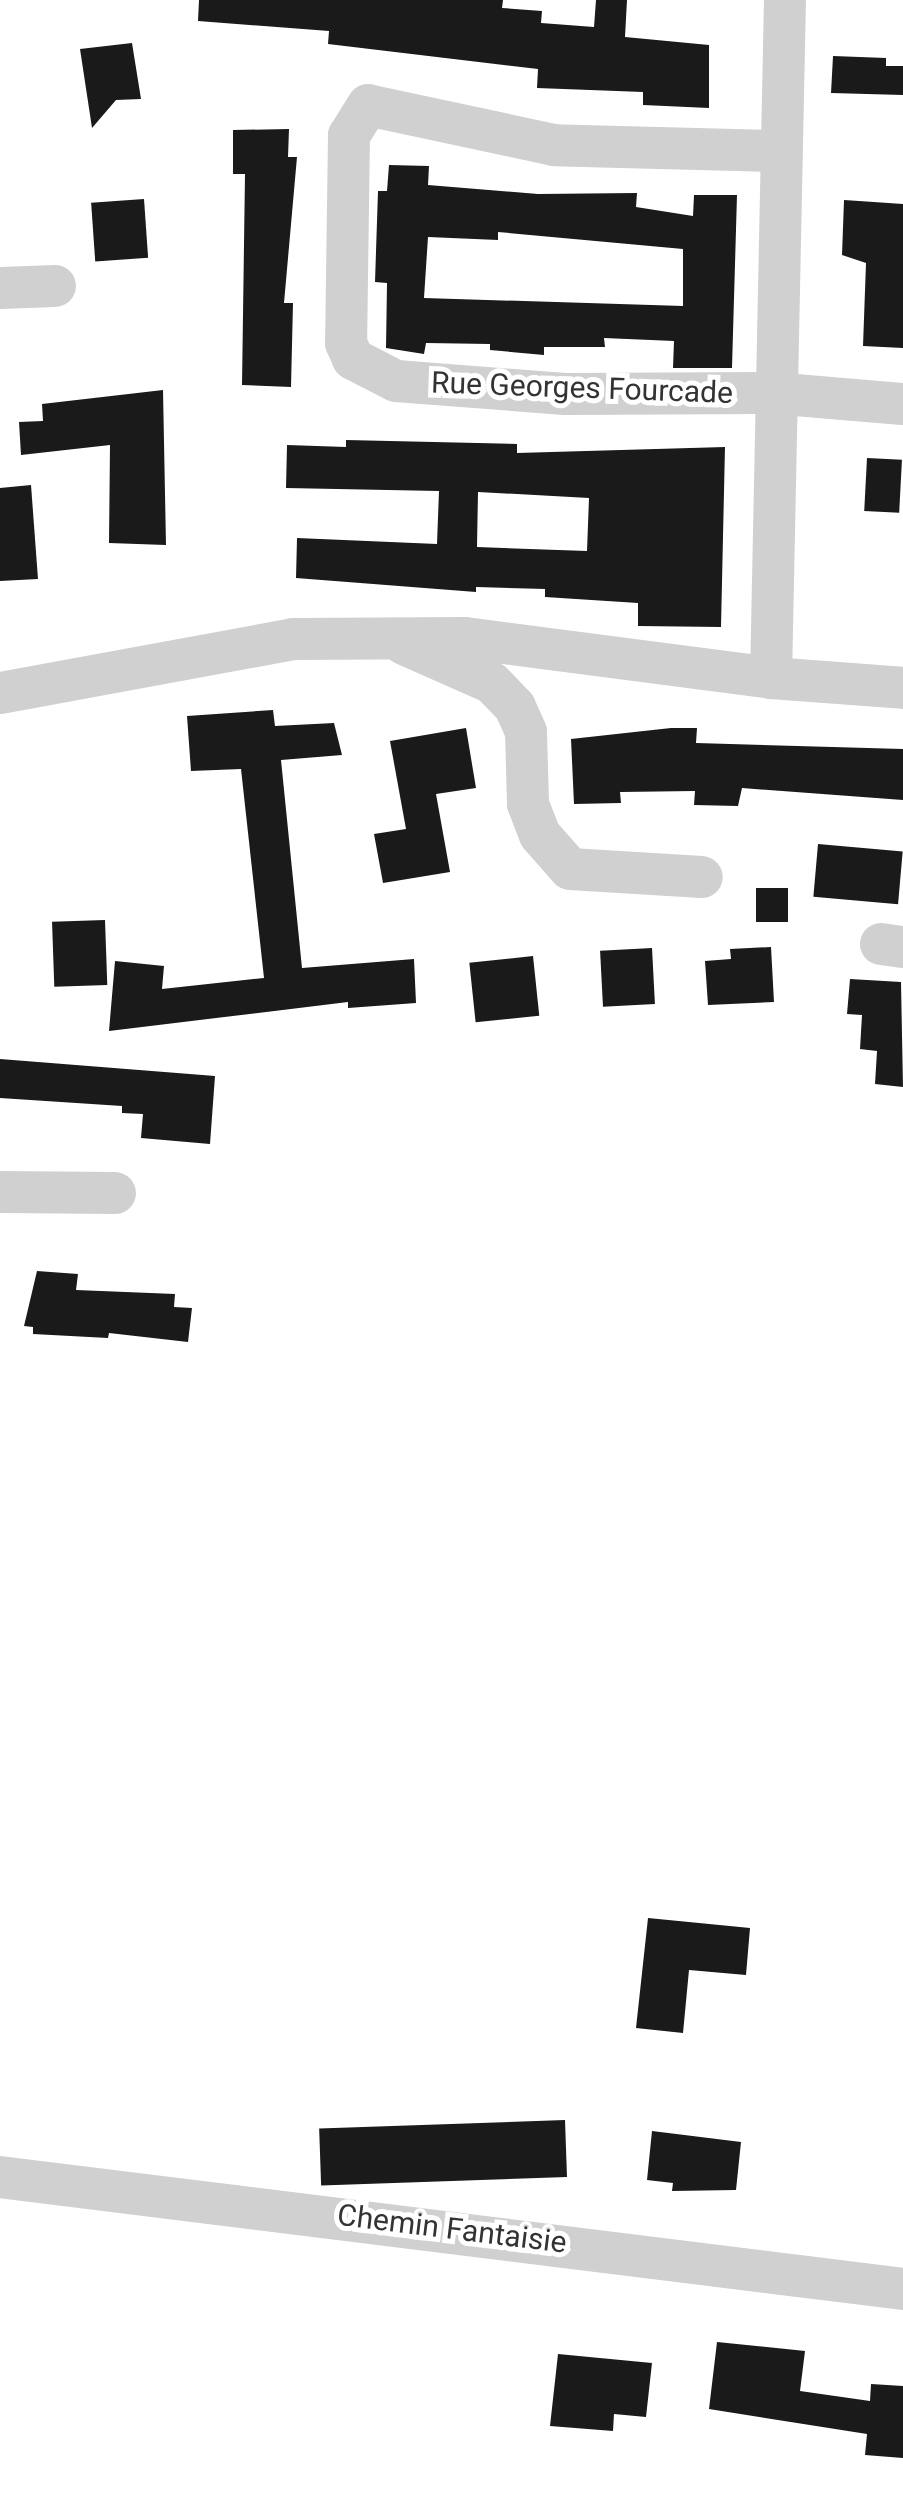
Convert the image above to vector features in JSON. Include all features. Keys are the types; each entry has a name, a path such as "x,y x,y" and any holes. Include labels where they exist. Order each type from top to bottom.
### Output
{"street":[{"name":"Rue Georges Fourcade","path":"771,678 772,393 784,0"},
{"name":"Rue Georges Fourcade","path":"777,152 554,145 368,106 349,135 346,343 370,373 396,381 565,394 772,393 903,404"},
{"path":"0,288 54,286"},
{"path":"0,693 293,638 465,638 771,678 903,688"},
{"path":"390,638 492,683 515,707 526,732 528,804 551,852 570,869 702,876"},
{"path":"0,1192 115,1193"},
{"name":"Chemin Fantaisie","path":"0,2178 903,2289"}],"building":[{"path":"199,0 503,0 502,8 542,11 541,23 594,27 596,0 627,0 625,37 709,45 709,108 643,105 643,92 537,88 538,69 328,44 329,31 198,21"},
{"path":"132,43 141,99 116,100 92,128 80,49"},
{"path":"833,56 886,58 886,66 903,66 903,95 831,93"},
{"path":"289,129 288,157 297,157 284,303 293,303 291,387 242,385 245,174 233,174 233,130"},
{"path":"389,165 429,166 428,185 538,194 637,193 636,207 693,216 694,195 737,195 732,368 673,368 674,341 604,338 605,347 544,347 544,355 490,350 490,344 426,343 424,354 386,348 387,283 375,282 378,191 387,191","holes":["498,232 683,249 683,306 424,298 428,237 498,240"]},
{"path":"144,199 148,258 95,262 91,203"},
{"path":"844,200 903,204 903,348 863,346 866,263 842,255"},
{"path":"163,390 166,545 109,543 110,445 21,455 19,422 43,421 42,404"},
{"path":"346,440 517,444 517,453 725,447 721,627 638,626 638,603 545,597 545,589 476,587 476,592 296,578 297,538 437,544 439,491 286,488 287,445 346,447","holes":["478,492 589,498 587,551 477,547"]},
{"path":"867,458 902,460 899,513 864,511"},
{"path":"31,485 38,579 0,581 0,488"},
{"path":"273,710 275,726 334,723 342,755 281,760 302,968 414,959 416,1003 348,1008 348,1002 109,1031 115,961 164,966 162,989 264,978 241,769 191,771 187,716"},
{"path":"466,728 476,788 436,794 450,872 383,883 374,834 406,829 390,741"},
{"path":"697,728 696,743 903,749 903,800 742,788 738,806 694,805 695,791 620,792 621,803 574,804 571,739"},
{"path":"818,844 903,851 898,904 813,897"},
{"path":"756,888 788,888 788,922 756,922"},
{"path":"105,920 107,985 54,987 52,922"},
{"path":"771,947 774,1002 708,1005 705,961 731,959 730,949"},
{"path":"652,948 655,1004 603,1007 600,951"},
{"path":"533,956 539,1016 476,1022 469,963"},
{"path":"850,979 901,982 903,1087 875,1084 877,1051 860,1049 862,1015 847,1014"},
{"path":"0,1059 215,1076 210,1144 141,1138 143,1114 122,1113 122,1106 0,1098"},
{"path":"37,1271 78,1274 76,1290 175,1294 174,1307 192,1308 188,1342 109,1333 108,1338 33,1334 33,1327 24,1326"},
{"path":"648,1918 750,1928 746,1975 689,1970 683,2033 636,2028"},
{"path":"565,2120 567,2177 321,2186 319,2129"},
{"path":"652,2131 741,2142 736,2190 672,2191 673,2183 647,2180"},
{"path":"717,2342 805,2351 800,2391 870,2401 871,2384 903,2386 903,2458 865,2455 867,2434 709,2409"},
{"path":"558,2354 652,2363 646,2417 614,2414 613,2431 550,2426"}]}
